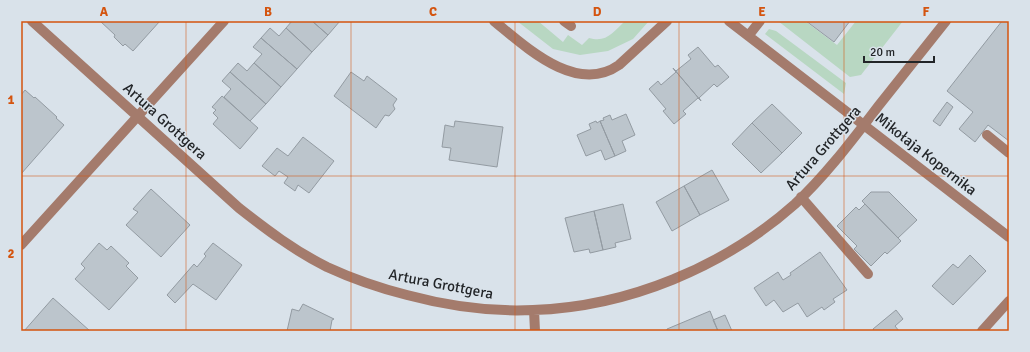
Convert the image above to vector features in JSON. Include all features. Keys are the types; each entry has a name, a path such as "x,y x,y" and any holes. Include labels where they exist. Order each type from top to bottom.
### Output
{"street":[{"name":"Artura Grottgera","path":"32,21 216,188 285,242 326,266 364,282 420,298 482,309 534,310 609,300 643,290 675,278 712,261 747,241 778,218 801,198 831,166 946,21"},
{"path":"21,246 224,21"},
{"path":"494,21 529,49 547,61 576,74 592,75 603,74 619,65 667,21"},
{"name":"Mikołaja Kopernika","path":"729,21 1009,237"},
{"path":"749,35 760,21"},
{"path":"987,135 1009,153"},
{"path":"801,198 868,274"},
{"path":"982,331 1009,301"},
{"path":"534,310 535,331"}],"green space":[{"path":"517,21 538,21 563,42 568,35 582,45 589,38 601,39 609,36 625,21 649,21 633,39 608,51 580,55 553,49"},
{"path":"778,21 805,21 837,45 856,21 903,21 861,75 850,77"},
{"path":"769,29 776,31 846,83 844,94 765,34"}],"building":[{"path":"100,21 160,21 133,51 125,44 123,46 114,37 115,35"},
{"path":"292,21 312,21 328,35 312,52 286,28"},
{"path":"312,21 340,21 328,35"},
{"path":"806,21 850,21 834,42"},
{"path":"1002,21 1009,21 1009,141 988,125 975,142 959,129 973,112 947,91"},
{"path":"270,28 279,36 286,28 312,52 297,69 261,38"},
{"path":"261,38 297,69 281,87 254,63 262,54 253,47"},
{"path":"698,47 715,67 718,65 729,77 717,87 714,84 699,98 701,101 673,68 676,71 691,59 688,55"},
{"path":"238,63 247,71 254,63 281,87 266,104 230,72"},
{"path":"673,68 701,101 698,98 683,111 686,114 674,124 663,111 666,109 649,89 658,81 661,85 676,72"},
{"path":"230,72 266,104 250,121 224,97 231,89 222,81"},
{"path":"351,72 364,81 367,76 397,99 393,105 395,109 389,116 385,115 376,128 334,96"},
{"path":"25,90 34,98 35,97 64,125 21,174 21,95"},
{"path":"222,96 258,128 240,149 213,124 218,118 213,113 216,110 212,107"},
{"path":"947,102 953,107 940,126 933,121"},
{"path":"772,104 802,133 782,153 752,123"},
{"path":"626,114 635,135 622,141 626,151 615,156 600,121 604,120 603,118 610,115 612,120"},
{"path":"455,121 503,127 497,167 449,160 451,148 442,147 445,125 454,127"},
{"path":"596,121 597,123 600,121 615,156 605,160 601,150 586,156 577,135 591,129 589,124"},
{"path":"752,123 782,153 761,173 732,144"},
{"path":"303,137 334,161 309,193 298,185 295,191 284,183 288,177 279,171 275,176 262,166 277,148 288,156"},
{"path":"712,170 729,200 700,215 684,186"},
{"path":"684,186 700,215 672,231 656,202"},
{"path":"151,189 190,225 161,257 126,225 138,212 133,209"},
{"path":"871,192 889,192 917,220 898,238 862,201"},
{"path":"623,204 631,239 615,243 616,247 603,250 594,211"},
{"path":"865,204 901,241 887,254 885,252 871,266 854,249 857,246 837,226 856,207 859,210"},
{"path":"594,211 603,250 590,253 589,249 574,252 565,218"},
{"path":"99,243 107,250 111,246 129,263 126,266 138,278 109,310 75,279 85,268 81,264"},
{"path":"213,243 242,265 216,300 193,284 175,303 167,295 194,264 197,267 206,256 204,254"},
{"path":"820,252 847,290 833,299 835,302 824,310 822,307 807,317 798,303 783,312 774,300 766,306 754,288 778,272 783,280 791,275 790,273"},
{"path":"970,255 986,271 953,305 932,286 953,264 958,268"},
{"path":"53,298 90,331 24,331"},
{"path":"303,304 334,319 332,320 330,331 287,331 292,309 299,311"},
{"path":"896,310 903,319 895,326 899,331 874,331 873,329"},
{"path":"710,311 718,331 667,331 667,329"},
{"path":"725,315 732,331 718,331 713,320"}]}
